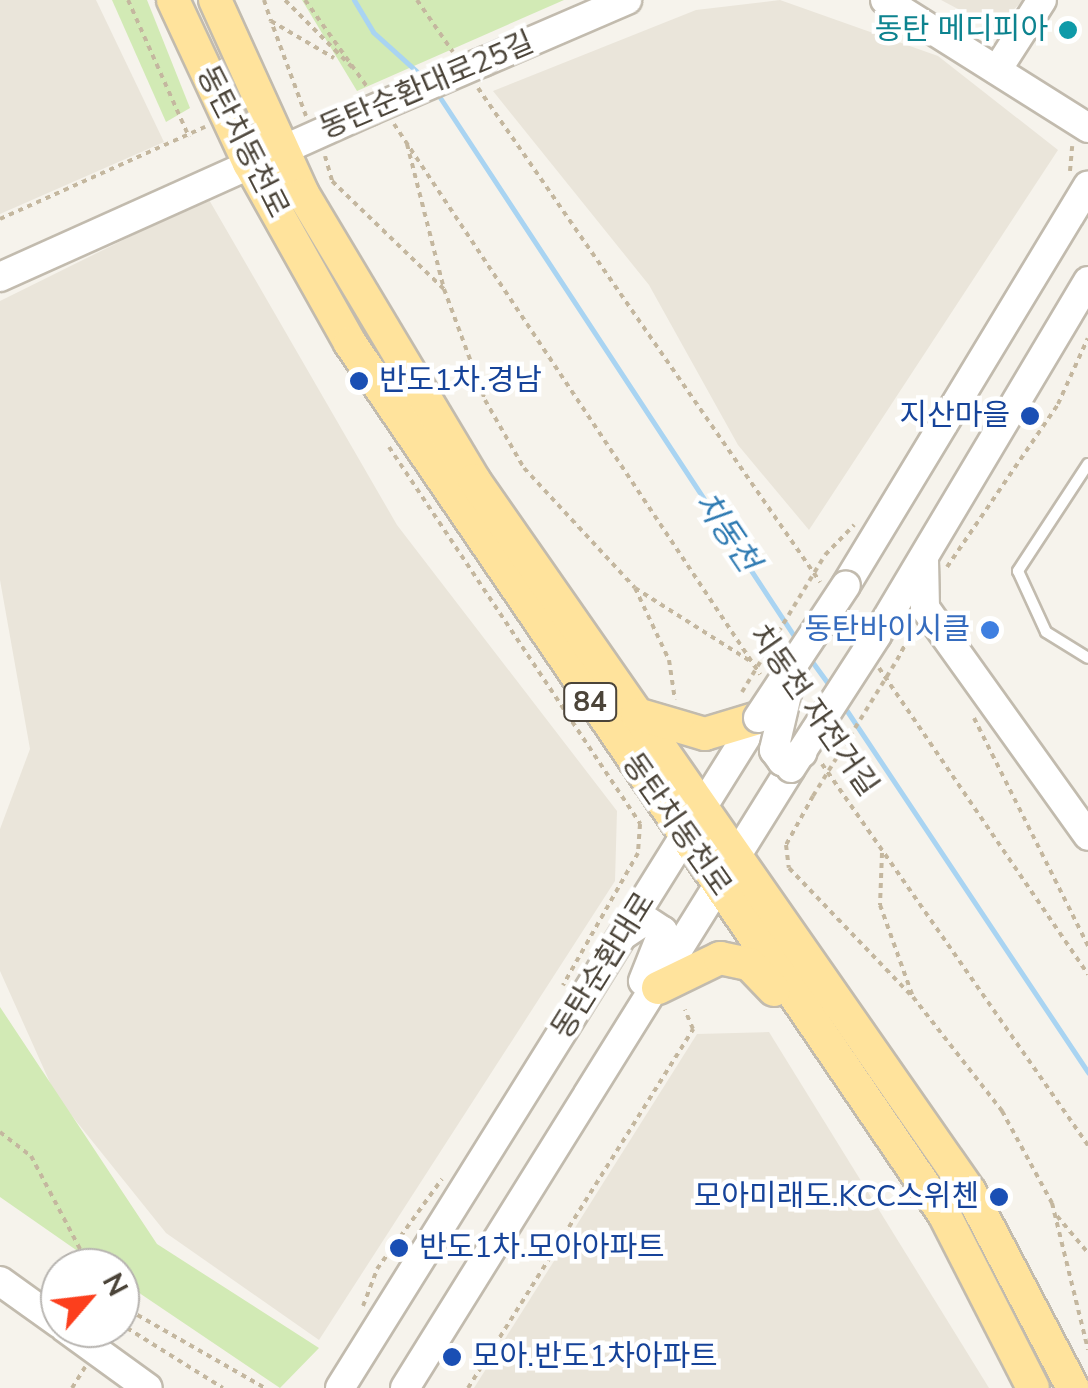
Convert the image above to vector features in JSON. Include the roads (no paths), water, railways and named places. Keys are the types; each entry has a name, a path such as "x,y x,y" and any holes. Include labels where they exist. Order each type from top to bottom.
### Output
{"main road":[{"name":"동탄치동천로","path":"173,0 249,163 350,343 944,1214 1034,1388"},
{"name":"동탄치동천로","path":"216,0 281,148 474,480 970,1192 1073,1388"},
{"path":"637,714 705,734 750,705"},
{"path":"648,1002 720,958 792,993"}],"street":[{"path":"885,0 1088,128"},
{"path":"997,70 1042,0"},
{"name":"동탄순환대로25길","path":"0,277 281,148 622,1"},
{"name":"동탄순환대로","path":"340,1388 684,838 750,705 793,665 834,584 1088,186"},
{"path":"1060,231 1088,203"},
{"name":"동탄순환대로","path":"405,1388 648,1002 722,892 766,806 803,759 1088,280"},
{"path":"924,560 925,608 1088,836"},
{"path":"877,635 925,608"},
{"path":"793,665 774,750 782,761 803,759"},
{"path":"623,935 646,920 663,931 637,991 648,1002"},
{"path":"0,1281 40,1310"},
{"path":"93,1348 148,1388"}],"lane":[{"path":"1087,467 1018,571 1046,632 1088,658"}],"waterway":[{"name":"치동천","path":"354,0 373,32 423,77"},
{"name":"치동천","path":"437,93 796,639"},
{"name":"치동천","path":"808,656 831,688"},
{"name":"치동천","path":"843,705 1088,1073"}],"place":[{"name":"동탄 메디피아","path":"1068,30"},
{"name":"반도1차.경남","path":"359,381"},
{"name":"지산마을","path":"1030,416"},
{"name":"동탄바이시클","path":"990,630"},
{"name":"모아미래도.KCC스위첸","path":"999,1197"},
{"name":"반도1차.모아아파트","path":"399,1248"},
{"name":"모아.반도1차아파트","path":"452,1357"}]}
